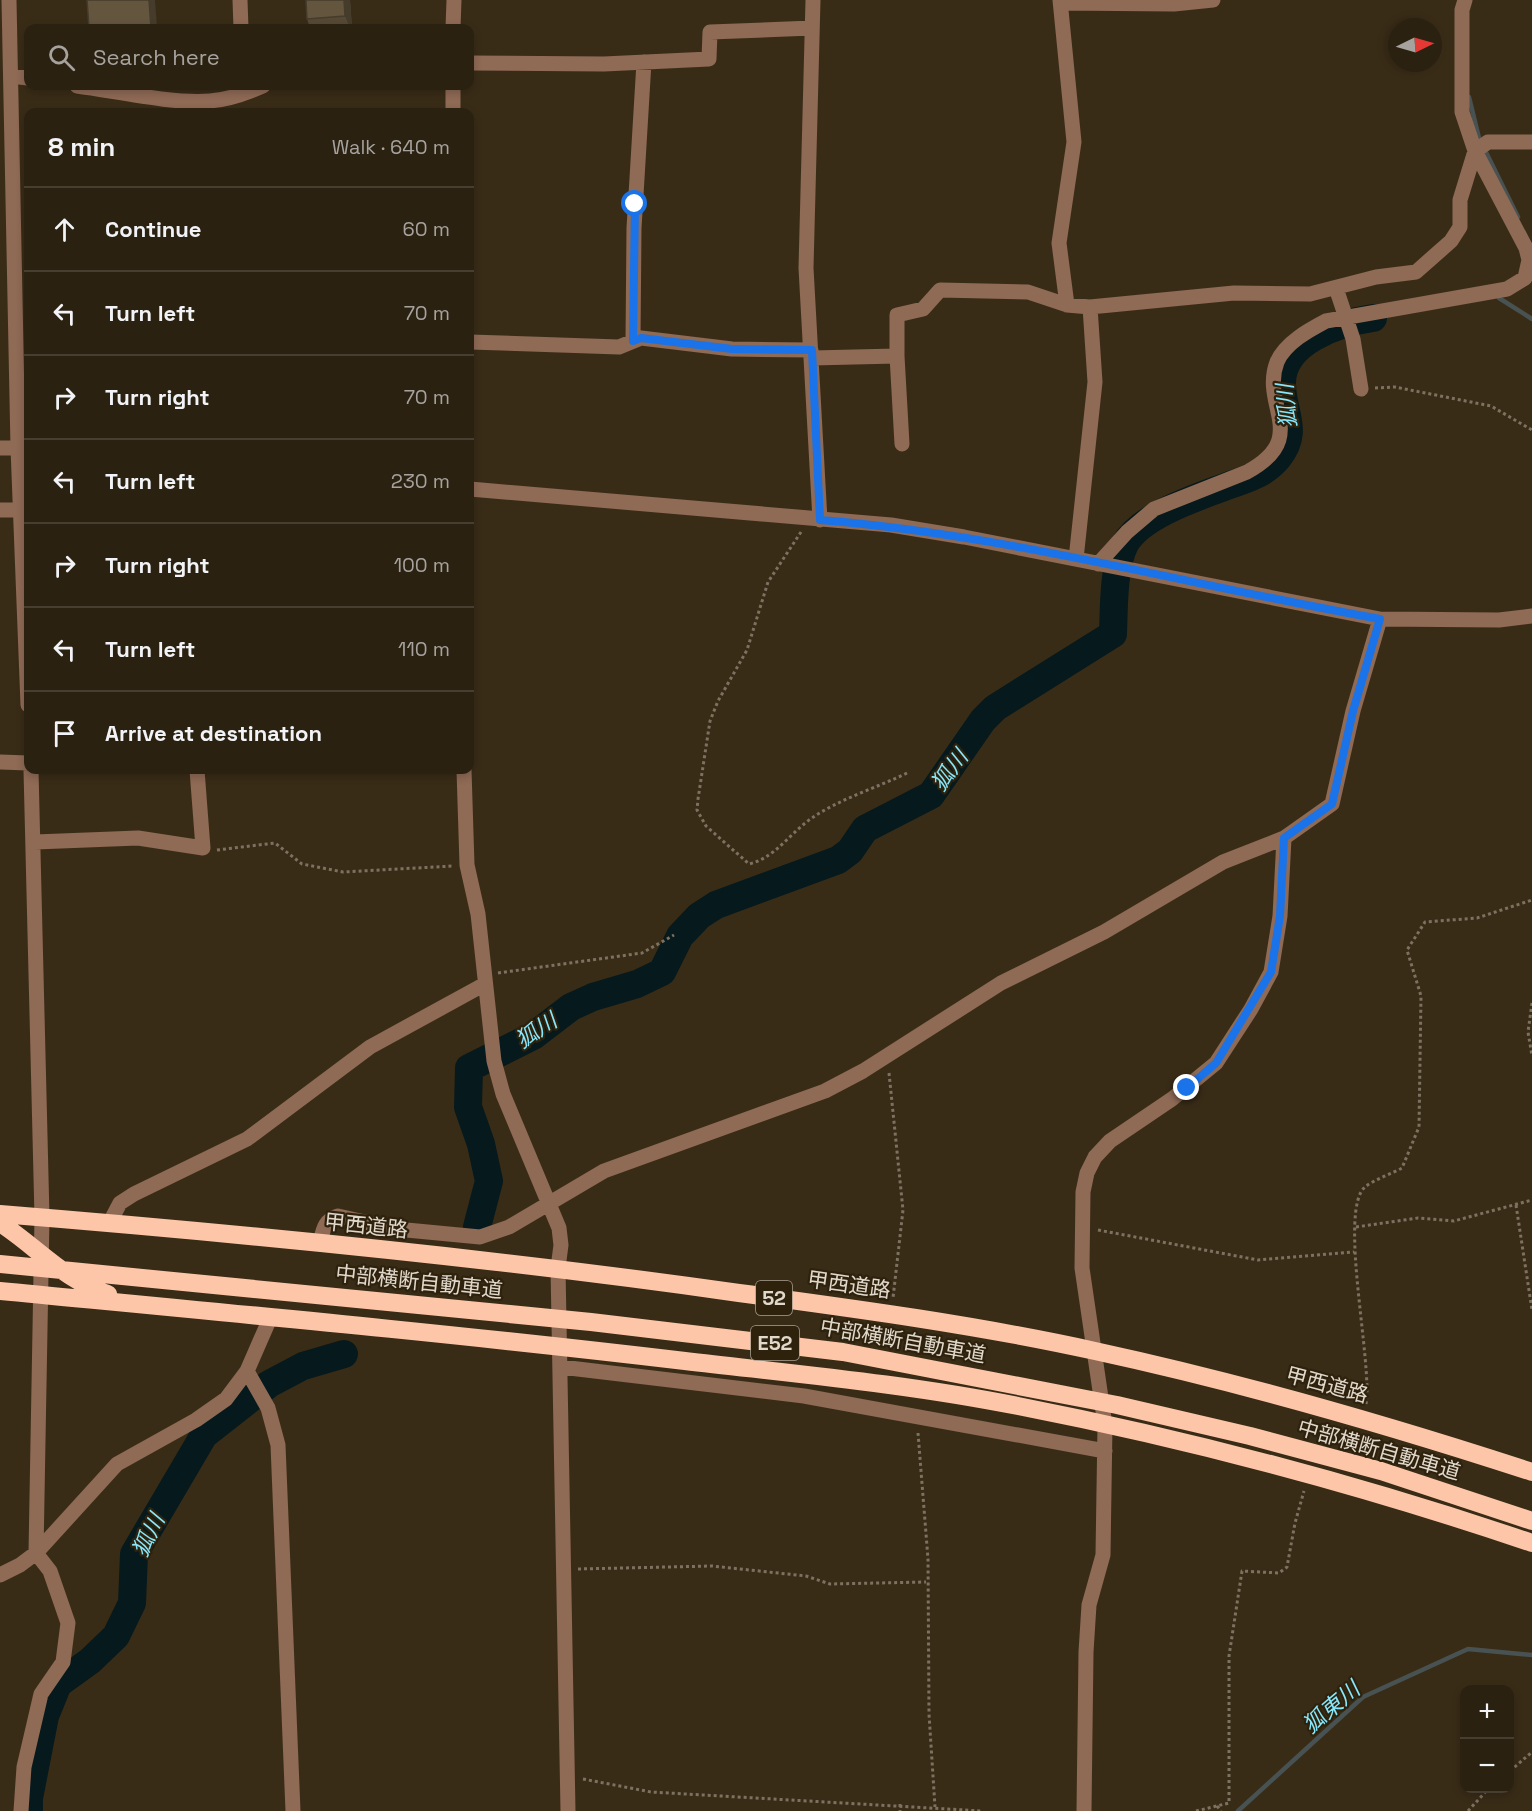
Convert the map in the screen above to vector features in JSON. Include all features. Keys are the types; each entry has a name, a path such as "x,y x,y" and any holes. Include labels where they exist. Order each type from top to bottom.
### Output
{"highway":[{"name":"甲西道路","path":"0,1214 110,1222 558,1268 890,1314 1095,1351 1236,1384 1364,1418 1532,1472"},
{"path":"0,1223 23,1239 41,1256 88,1288 142,1304"},
{"name":"中部横断自動車道","path":"0,1264 591,1322 843,1352 1059,1394 1250,1436 1381,1471 1532,1521"},
{"path":"0,1290 560,1346 921,1389 1018,1406 1105,1425 1309,1474 1532,1543"}],"street":[{"path":"0,510 24,510 18,448 6,116 11,76 9,0"},
{"path":"240,0 241,24"},
{"path":"453,24 454,0"},
{"path":"813,0 806,268 812,354 816,519"},
{"path":"1067,305 1059,243 1074,142 1060,2 1174,4 1213,0"},
{"path":"1099,564 1127,532 1154,509 1260,465 1272,453 1280,437 1281,419 1275,395 1277,362 1289,346 1309,330 1326,321 1507,289 1525,278 1529,260 1526,248 1462,112 1462,10 1466,0"},
{"path":"474,63 644,62 709,59 710,32 812,28"},
{"path":"633,341 633,228 644,62"},
{"path":"11,76 24,78"},
{"path":"106,90 185,101 211,102 243,90"},
{"path":"453,90 453,108"},
{"path":"1480,147 1532,142"},
{"path":"902,444 897,315 923,309 939,290 1029,292 1067,305 1090,307 1234,293 1310,294 1376,277 1416,273 1451,241 1460,227 1460,200 1480,147"},
{"path":"1336,288 1353,339 1361,389"},
{"path":"1076,559 1095,382 1090,307"},
{"path":"474,342 619,347 641,338 732,349 897,356"},
{"path":"0,448 18,448"},
{"path":"474,489 891,525 964,537 1380,619 1499,620 1532,616"},
{"path":"320,1243 323,1227 329,1219 338,1216 396,1229 480,1237 509,1227 603,1171 825,1091 888,1056 1001,983 1104,932 1223,862 1284,838 1332,804 1353,711 1380,619"},
{"path":"0,762 24,763"},
{"path":"21,1811 24,1767 41,1694 63,1662 68,1623 50,1571 36,1553 42,1217 35,842 31,774"},
{"path":"35,842 138,837 203,848 197,774"},
{"path":"464,774 467,865 478,914 494,1061 507,1103 559,1228 561,1245 558,1268 568,1811"},
{"path":"1084,1811 1086,1652 1089,1605 1103,1555 1105,1425 1082,1268 1083,1192 1087,1173 1095,1157 1110,1141 1172,1099 1216,1063 1271,972 1280,916 1284,838"},
{"path":"110,1222 120,1203 247,1139 370,1047 485,980"},
{"path":"0,1575 20,1565 36,1553 117,1464 196,1420 226,1399 248,1372 271,1316"},
{"path":"561,1367 804,1396 1105,1451"},
{"path":"248,1372 268,1408 278,1445 293,1811"}],"path":[{"path":"1361,389 1395,387 1491,406 1532,430"},
{"path":"816,519 780,559 768,582 747,650 718,701 710,721 698,799 701,819 749,864 765,858 812,818 828,808 909,772"},
{"path":"203,848 221,851 274,843 302,864 343,872 467,865"},
{"path":"1353,1451 1364,1418 1367,1396 1354,1252 1357,1200 1365,1187 1402,1168 1419,1127 1421,996 1407,950 1425,922 1477,918 1532,900"},
{"path":"485,980 642,953 674,935"},
{"path":"1532,1003 1528,1032 1532,1056"},
{"path":"888,1056 903,1210 898,1274 890,1314"},
{"path":"1356,1227 1418,1218 1454,1221 1532,1200"},
{"path":"1516,1205 1532,1310"},
{"path":"1083,1227 1258,1260 1354,1252"},
{"path":"917,1416 928,1559 929,1714 934,1807"},
{"path":"1196,1811 1219,1809 1229,1803 1229,1656 1242,1571 1279,1573 1287,1567 1295,1523 1309,1474"},
{"path":"564,1569 712,1566 806,1576 830,1584 927,1582"},
{"path":"1514,1767 1532,1752"},
{"path":"568,1777 651,1792 900,1804 982,1811"},
{"path":"1468,1811 1484,1793"},
{"path":"900,1804 900,1811"}],"building":[{"path":"87,0 149,0 151,24 89,24"},
{"path":"306,0 344,0 345,16 307,19"}],"waterway":[{"path":"1469,97 1479,138 1518,217"},
{"path":"1499,298 1532,319"},
{"name":"狐川","path":"477,1227 489,1181 481,1144 468,1107 469,1068 533,1036 571,1007 593,997 637,984 662,972 680,936 699,916 716,905 838,860 850,851 865,829 931,795 983,720 995,708 1113,634 1118,564 1125,544 1133,534 1144,524 1171,508 1254,476 1278,458 1288,439 1289,430 1282,384 1284,369 1301,346 1329,330 1373,318"},
{"name":"狐川","path":"29,1811 29,1798 45,1716 58,1684 90,1661 116,1636 132,1603 134,1554 204,1435 269,1384 303,1366 344,1354"},
{"name":"狐東川","path":"1238,1811 1363,1697 1468,1649 1532,1655"}],"route":[{"path":"635,204 633,341 641,338 732,349 812,350 820,520 891,525 964,537 1380,619 1353,711 1332,804 1314,819 1284,838 1280,916 1271,972 1251,1009 1216,1063 1187,1088"}]}
